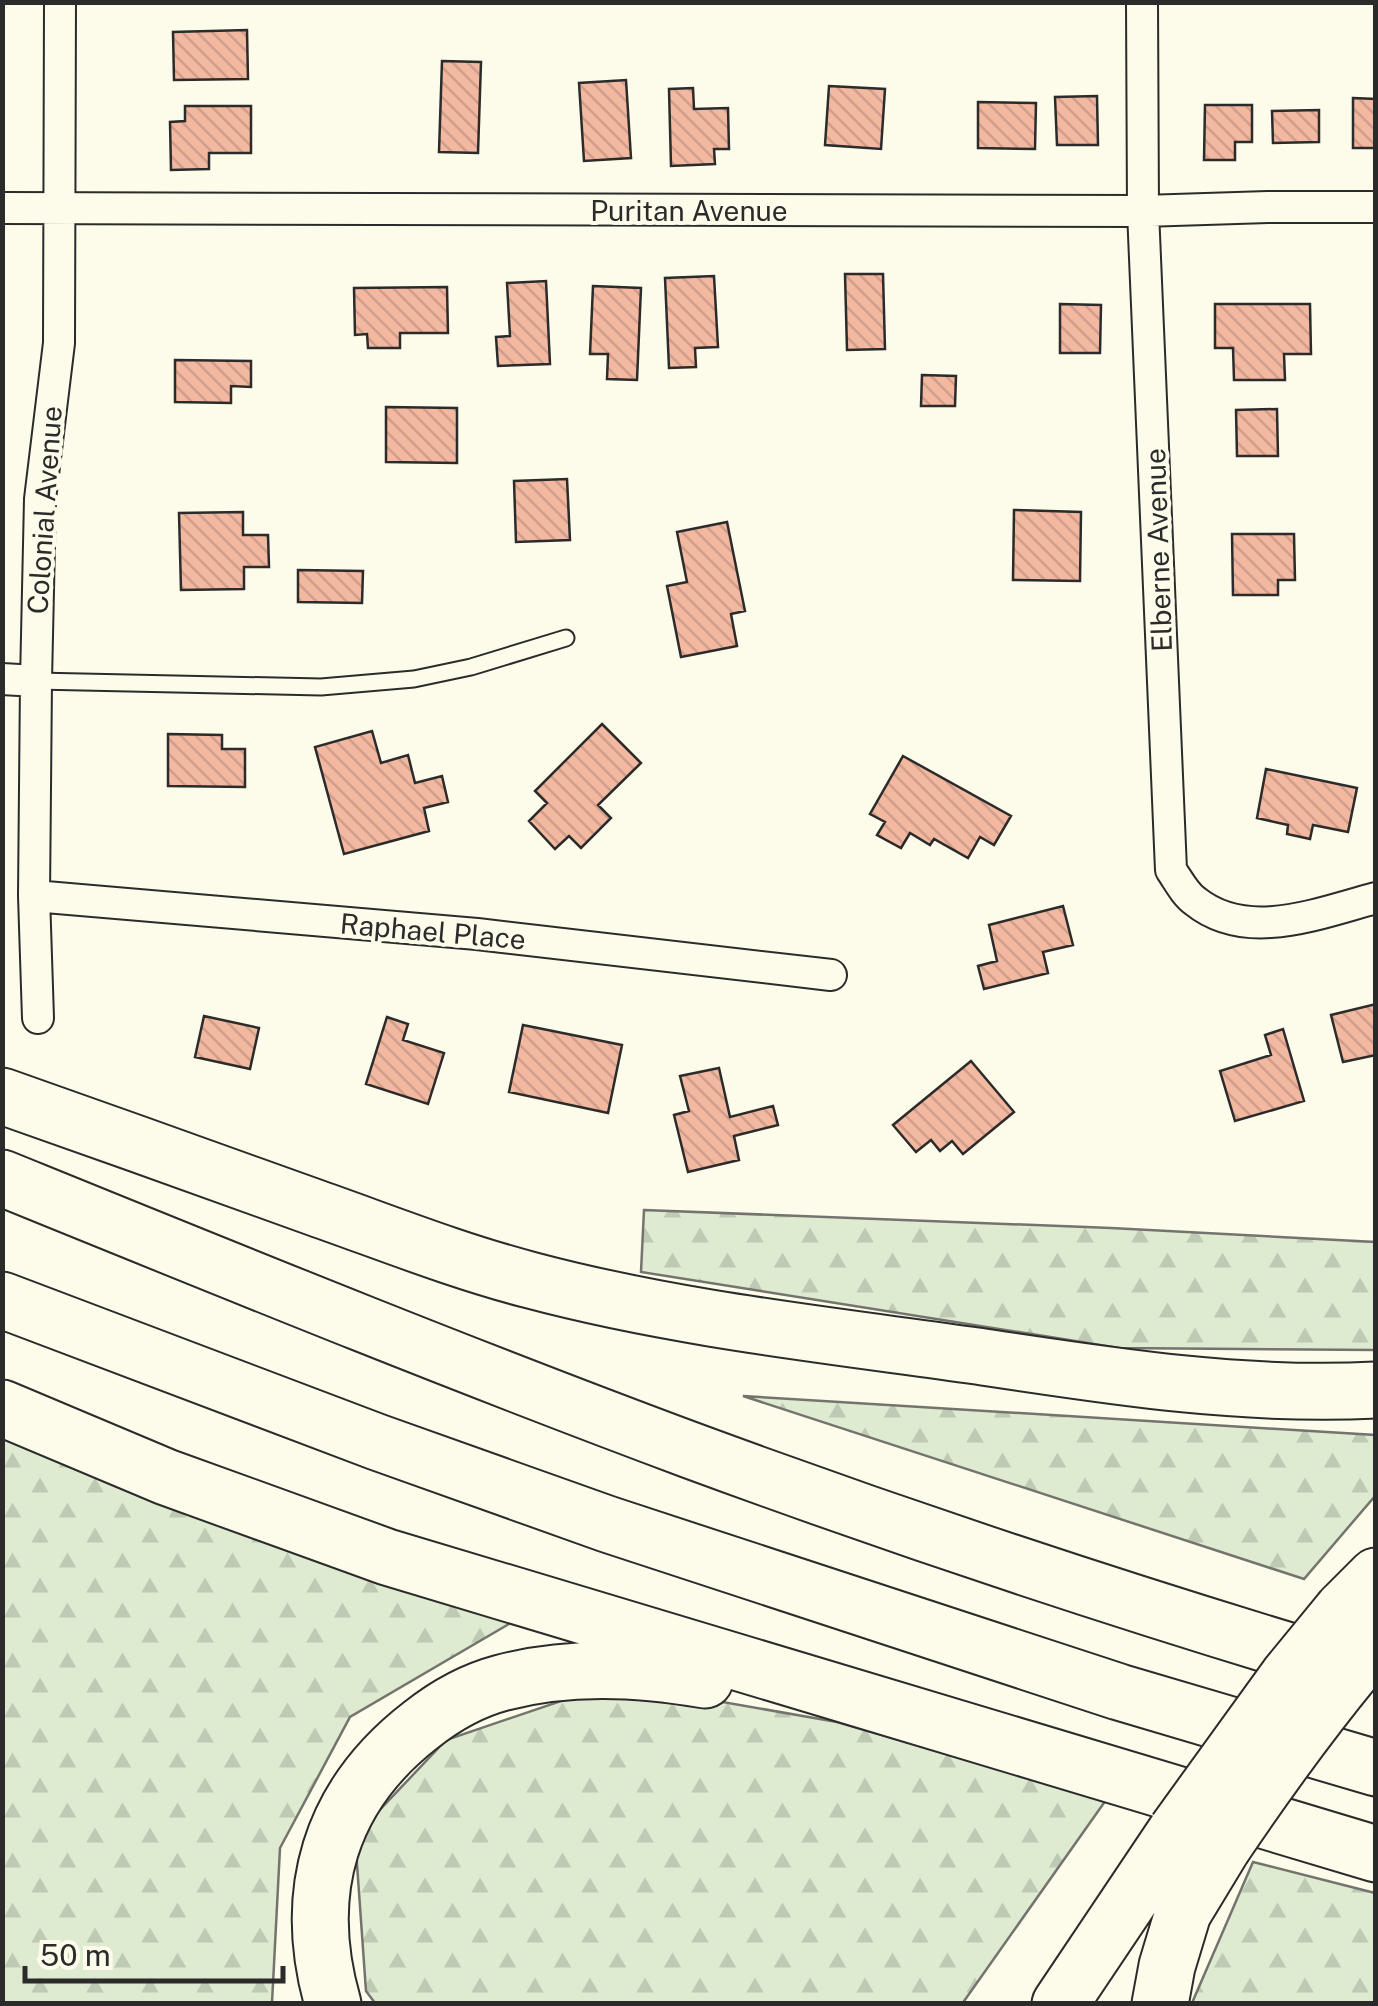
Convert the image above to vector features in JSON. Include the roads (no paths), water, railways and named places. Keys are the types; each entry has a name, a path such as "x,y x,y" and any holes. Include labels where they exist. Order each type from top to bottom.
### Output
{"highway":[{"path":"2,1096 450,1256 619,1302 1118,1377 1246,1390 1376,1390"},
{"path":"2,1178 317,1306 693,1450 1075,1583 1376,1677"},
{"path":"2,1300 607,1524 1119,1692 1376,1768"},
{"path":"2,1408 166,1477 388,1557 1376,1854"},
{"path":"1032,2004 1104,1938 1283,1759 1341,1683 1365,1609"},
{"path":"333,2004 320,1921 322,1886 342,1816 380,1761 459,1699 537,1675 621,1670 896,1712"},
{"path":"1160,2004 1199,1839"},
{"path":"1142,2004 1158,1961 1183,1914"},
{"path":"1060,2004 1104,1938"}],"street":[{"name":"Colonial Avenue","path":"38,1018 34,896 36,681 40,498 58,343 60,2"},
{"name":"Elberne Avenue","path":"1142,2 1143,212 1172,870 1192,900 1220,916 1257,924 1301,918 1376,898"},
{"name":"Puritan Avenue","path":"2,208 1143,212 1376,208"},
{"path":"2,679 36,681"},
{"name":"Raphael Place","path":"34,896 477,934 830,975"}],"lane":[{"path":"36,681 321,687 414,679 471,667 566,638"}]}
